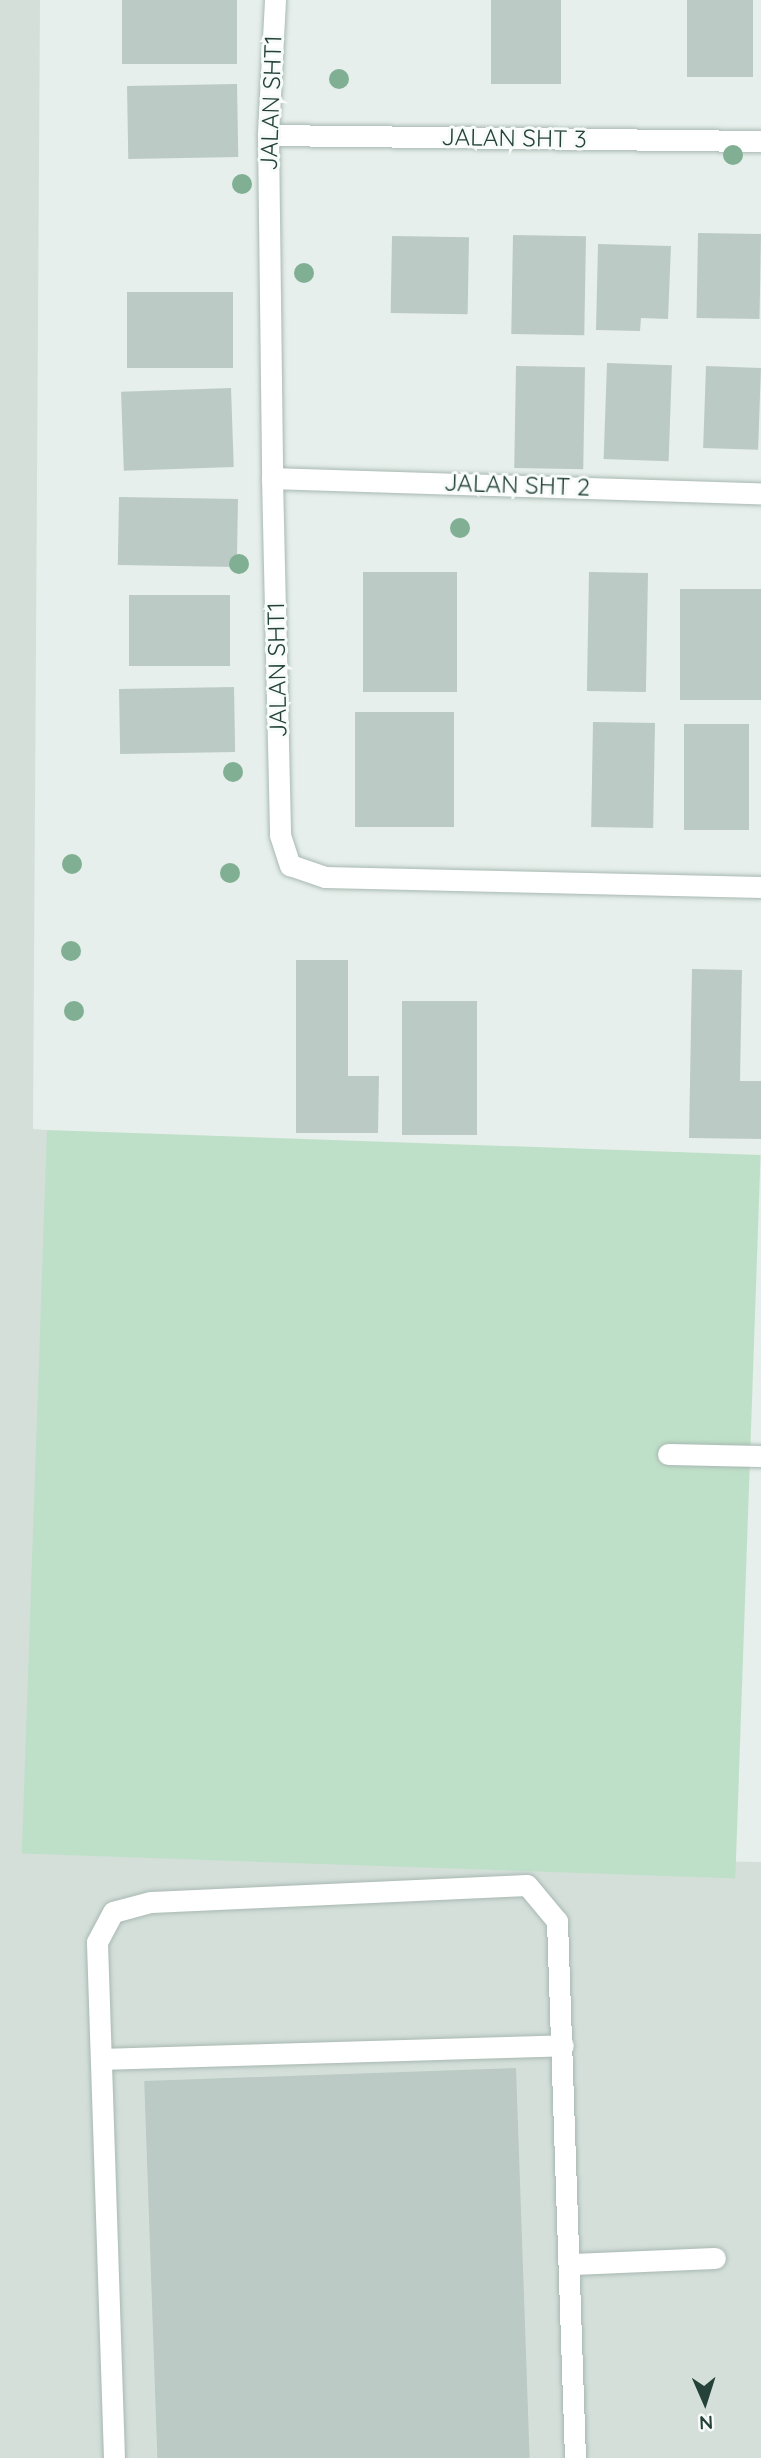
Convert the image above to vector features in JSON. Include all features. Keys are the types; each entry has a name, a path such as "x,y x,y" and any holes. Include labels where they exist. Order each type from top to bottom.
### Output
{"street":[{"name":"JALAN SHT1","path":"275,0 268,135 272,478 280,835 290,866 325,877 761,887"},
{"name":"JALAN SHT 3","path":"268,135 761,141"},
{"name":"JALAN SHT 2","path":"272,478 761,493"},
{"path":"667,1454 761,1456"},
{"path":"114,2458 97,1942 113,1912 151,1902 527,1885 557,1921 572,2264 575,2458"},
{"path":"100,2059 563,2045"},
{"path":"572,2264 715,2258"}],"shaded area":[{"path":"0,0 40,0 33,1129 47,1130 45,1853 761,1862 761,2458 0,2458"}],"green space":[{"path":"47,1130 761,1155 735,1878 22,1854"}],"building":[{"path":"122,0 237,0 237,64 122,64"},
{"path":"491,0 561,0 561,84 491,84"},
{"path":"687,0 753,0 753,77 687,77"},
{"path":"237,84 238,157 128,159 127,86"},
{"path":"698,233 761,234 760,319 697,318"},
{"path":"513,235 586,236 584,335 511,334"},
{"path":"392,236 469,237 468,314 391,313"},
{"path":"598,244 671,246 668,319 641,318 640,331 596,330"},
{"path":"127,292 233,292 233,368 127,368"},
{"path":"607,363 672,365 669,461 604,459"},
{"path":"516,366 585,367 583,469 514,468"},
{"path":"706,366 761,368 758,450 703,448"},
{"path":"231,388 234,467 124,471 121,392"},
{"path":"119,497 238,499 237,567 118,565"},
{"path":"363,572 457,572 457,692 363,692"},
{"path":"589,572 648,573 646,692 587,691"},
{"path":"680,589 761,589 761,700 680,700"},
{"path":"129,595 230,595 230,666 129,666"},
{"path":"234,687 235,752 120,754 119,689"},
{"path":"355,712 454,712 454,827 355,827"},
{"path":"593,722 655,723 653,828 591,827"},
{"path":"684,724 749,724 749,830 684,830"},
{"path":"296,960 348,960 348,1076 379,1076 378,1133 296,1133"},
{"path":"692,969 742,970 740,1081 761,1081 761,1139 689,1138"},
{"path":"402,1001 477,1001 477,1135 402,1135"},
{"path":"516,2068 530,2458 157,2458 144,2081"}]}
